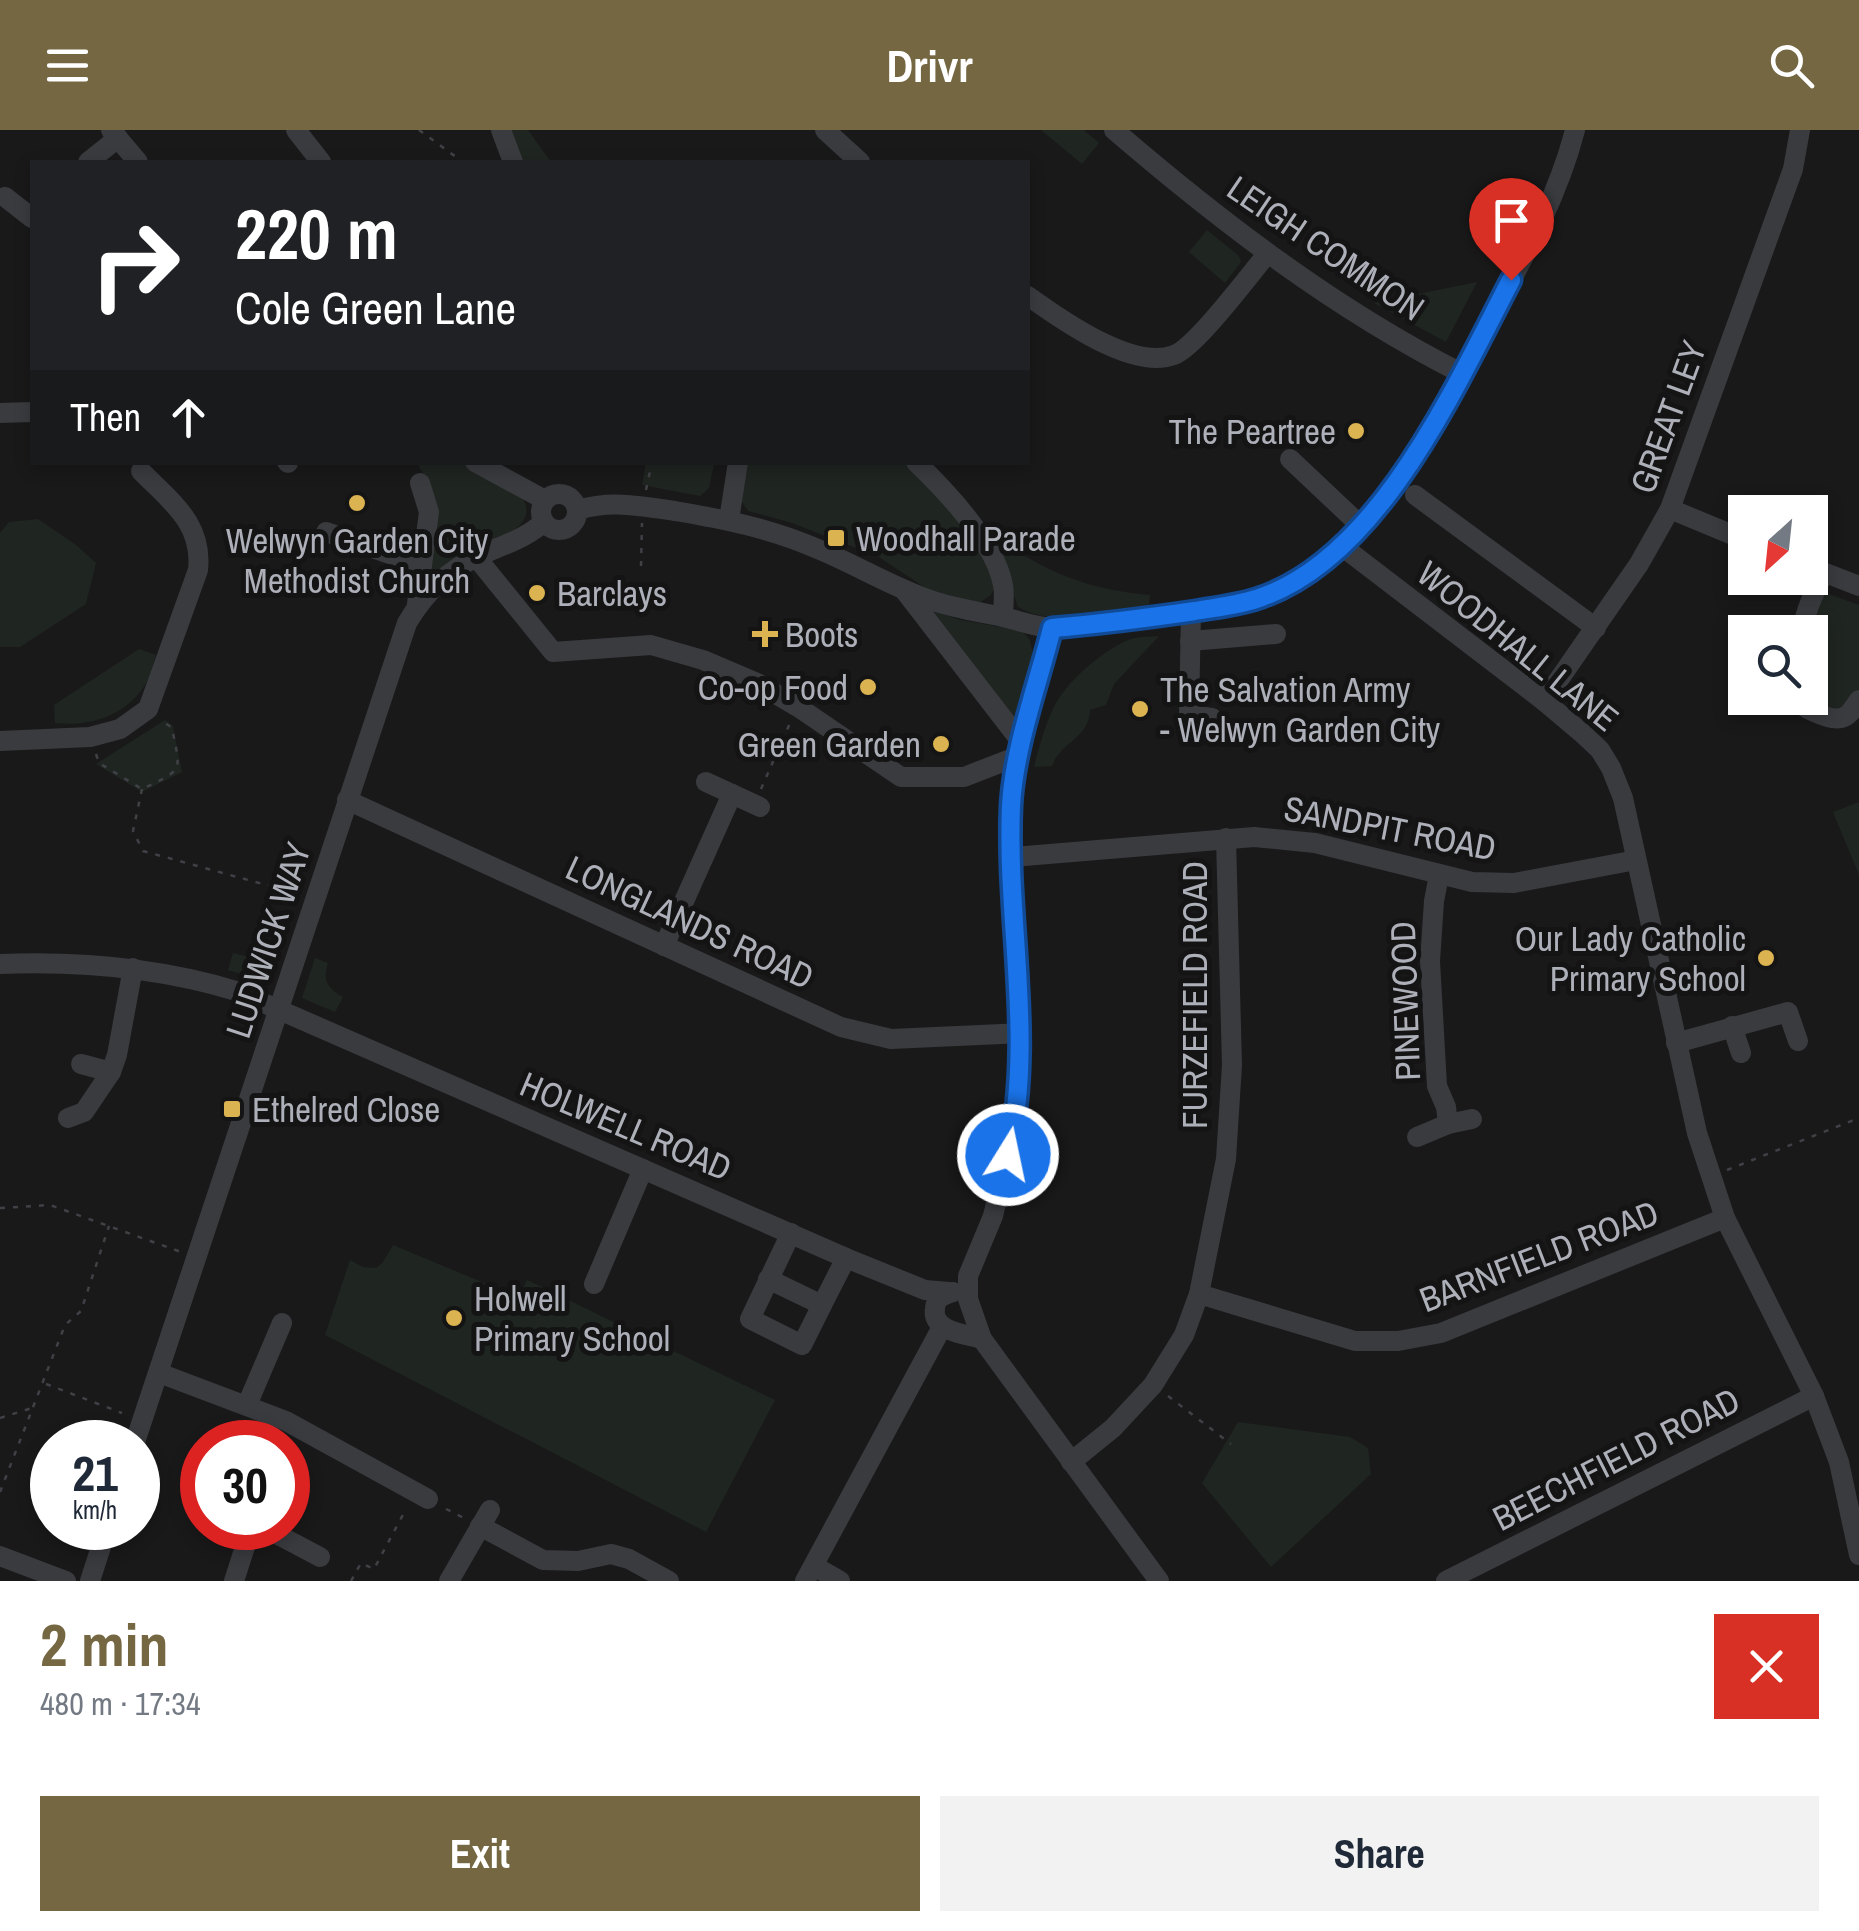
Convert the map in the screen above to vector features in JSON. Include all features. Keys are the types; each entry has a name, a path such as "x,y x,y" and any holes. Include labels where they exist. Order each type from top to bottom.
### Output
{"street":[{"path":"296,130 318,160"},
{"path":"501,130 512,160"},
{"path":"826,130 858,160"},
{"name":"LEIGH COMMON","path":"1114,130 1268,253 1358,313 1462,373"},
{"path":"578,510 599,504 642,506 729,520 810,545 953,608 1052,628 1243,603 1281,589 1343,547 1397,481 1462,373 1544,218 1575,130"},
{"name":"GREAT LEY","path":"1544,701 1639,564 1670,508 1793,170 1800,130"},
{"path":"90,160 114,134 136,160"},
{"path":"5,197 30,216"},
{"path":"1030,297 1111,346 1135,355 1161,358 1174,355 1195,340 1268,253"},
{"path":"0,413 30,412"},
{"path":"1290,459 1361,526"},
{"path":"481,465 545,500"},
{"path":"729,520 738,465"},
{"path":"919,465 966,514 999,569 1005,592 1002,617"},
{"path":"0,741 90,738 120,729 148,710 198,570 200,553 184,514 139,466"},
{"path":"417,606 429,512 420,483"},
{"path":"565,494 571,498 578,510 576,521 557,530 544,522 541,510 545,500 551,495 565,494"},
{"path":"1415,496 1596,628"},
{"path":"1670,508 1728,533"},
{"name":"LUDWICK WAY","path":"142,1420 406,624 433,587 476,557 525,536 544,522"},
{"path":"326,532 422,565"},
{"name":"WOODHALL LANE","path":"1343,547 1544,701 1600,750 1611,768 1623,798 1696,1133 1726,1218 1814,1396 1839,1462 1857,1531 1859,1555"},
{"path":"476,557 553,652 651,646 721,668 798,707 901,777 964,777 1020,749"},
{"path":"1828,574 1859,586"},
{"path":"903,589 1020,749"},
{"path":"1191,611 1188,714 1212,718"},
{"path":"948,1328 965,1326 960,1299 993,1216 1015,1124 1020,1034 1011,808 1020,749 1052,628"},
{"path":"1190,642 1276,634"},
{"path":"1825,715 1842,718 1859,700"},
{"path":"706,782 757,805"},
{"path":"664,946 732,794"},
{"name":"LONGLANDS ROAD","path":"346,800 841,1026 891,1039 1020,1034"},
{"name":"SANDPIT ROAD","path":"1012,856 1254,837 1315,843 1472,882 1514,883 1636,860"},
{"name":"FURZEFIELD ROAD","path":"1071,1462 1113,1428 1154,1385 1184,1335 1199,1294 1226,1159 1232,1065 1226,838"},
{"name":"PINEWOOD","path":"1440,876 1434,902 1431,976 1437,1086 1448,1124"},
{"name":"HOLWELL ROAD","path":"0,964 132,968 236,990 846,1258 925,1290 960,1299"},
{"path":"68,1118 84,1112 111,1072 118,1055 132,968"},
{"path":"1676,1043 1788,1012 1798,1041"},
{"path":"1732,1026 1742,1053"},
{"path":"81,1064 111,1072"},
{"path":"1417,1137 1472,1119"},
{"path":"594,1284 644,1169"},
{"name":"BARNFIELD ROAD","path":"1199,1294 1356,1341 1398,1341 1441,1333 1726,1218"},
{"path":"791,1233 750,1319 802,1345 846,1258"},
{"path":"768,1280 822,1305"},
{"path":"982,1339 948,1328 934,1315 942,1295 960,1299 982,1339 1159,1581"},
{"path":"246,1404 282,1323"},
{"path":"840,1581 810,1573 948,1328"},
{"path":"159,1373 284,1420"},
{"name":"BEECHFIELD ROAD","path":"1446,1581 1814,1396"},
{"path":"310,1434 422,1496"},
{"path":"449,1581 485,1518 543,1560 578,1561 611,1554 669,1581"},
{"path":"90,1581 101,1550"},
{"path":"234,1581 245,1550"},
{"path":"307,1550 320,1557"},
{"path":"0,1556 66,1581"},
{"path":"592,1559 594,1581"}],"path":[{"path":"420,130 460,160"},
{"path":"757,805 798,707"},
{"path":"142,789 175,773 179,765 172,728 148,710"},
{"path":"90,738 99,763 142,789"},
{"path":"142,789 133,832 143,851 315,898"},
{"path":"1711,1176 1859,1118"},
{"path":"0,1208 50,1205 196,1258"},
{"path":"0,1492 66,1325 81,1311 109,1226"},
{"path":"43,1383 139,1420"},
{"path":"1154,1385 1230,1444"},
{"path":"0,1418 32,1408"},
{"path":"351,1581 361,1563 374,1570 422,1496 485,1518"}],"shaded area":[{"path":"507,130 528,130 550,160 520,160"},
{"path":"1041,130 1084,130 1099,143 1082,164"},
{"path":"1207,230 1239,256 1241,262 1225,283 1189,252"},
{"path":"1477,282 1446,342 1374,303"},
{"path":"418,465 466,465 496,477 524,501 523,521 495,543 430,578 426,478"},
{"path":"645,465 714,465 709,488 700,496 642,485"},
{"path":"746,465 907,465 968,526 995,586 991,595 979,603 927,589 879,557 792,523 748,511 741,501"},
{"path":"38,519 96,563 86,604 20,647 0,647 0,533 9,522"},
{"path":"995,536 1068,577 1150,595 1149,609 1065,618 1018,607 990,541"},
{"path":"1822,595 1859,605 1859,690 1846,716 1828,709 1828,615 1816,615"},
{"path":"923,608 961,620 1022,631 1030,640 1034,658 1017,728"},
{"path":"1159,636 1114,684 1106,705 1090,710 1085,728 1061,751 1052,766 1034,767 1054,707 1076,678 1118,645"},
{"path":"139,649 156,655 145,685 127,705 94,721 55,723 54,705"},
{"path":"165,720 173,726 182,772 142,792 96,764"},
{"path":"1859,802 1859,875 1833,812"},
{"path":"266,942 282,947 270,983 228,970 233,953 253,958"},
{"path":"315,958 328,963 328,983 343,997 335,1012 302,998"},
{"path":"393,1245 518,1297 527,1280 775,1400 706,1532 325,1335 350,1260 376,1268"},
{"path":"1238,1422 1350,1437 1368,1448 1371,1474 1271,1567 1202,1483"}],"place":[{"name":"The Peartree","path":"1356,431"},
{"name":"Welwyn Garden City Methodist Church","path":"357,503"},
{"name":"Woodhall Parade","path":"836,538"},
{"name":"Barclays","path":"537,593"},
{"name":"Boots","path":"765,634"},
{"name":"Co-op Food","path":"868,687"},
{"name":"The Salvation Army - Welwyn Garden City","path":"1140,709"},
{"name":"Green Garden","path":"941,744"},
{"name":"Our Lady Catholic Primary School","path":"1766,958"},
{"name":"Ethelred Close","path":"232,1109"},
{"name":"Holwell Primary School","path":"454,1318"}],"route":[{"path":"1008,1155 1015,1124 1020,1034 1011,808 1018,756 1052,628 1243,603 1262,598 1308,574 1343,547 1397,481 1462,373 1511,280"}]}
